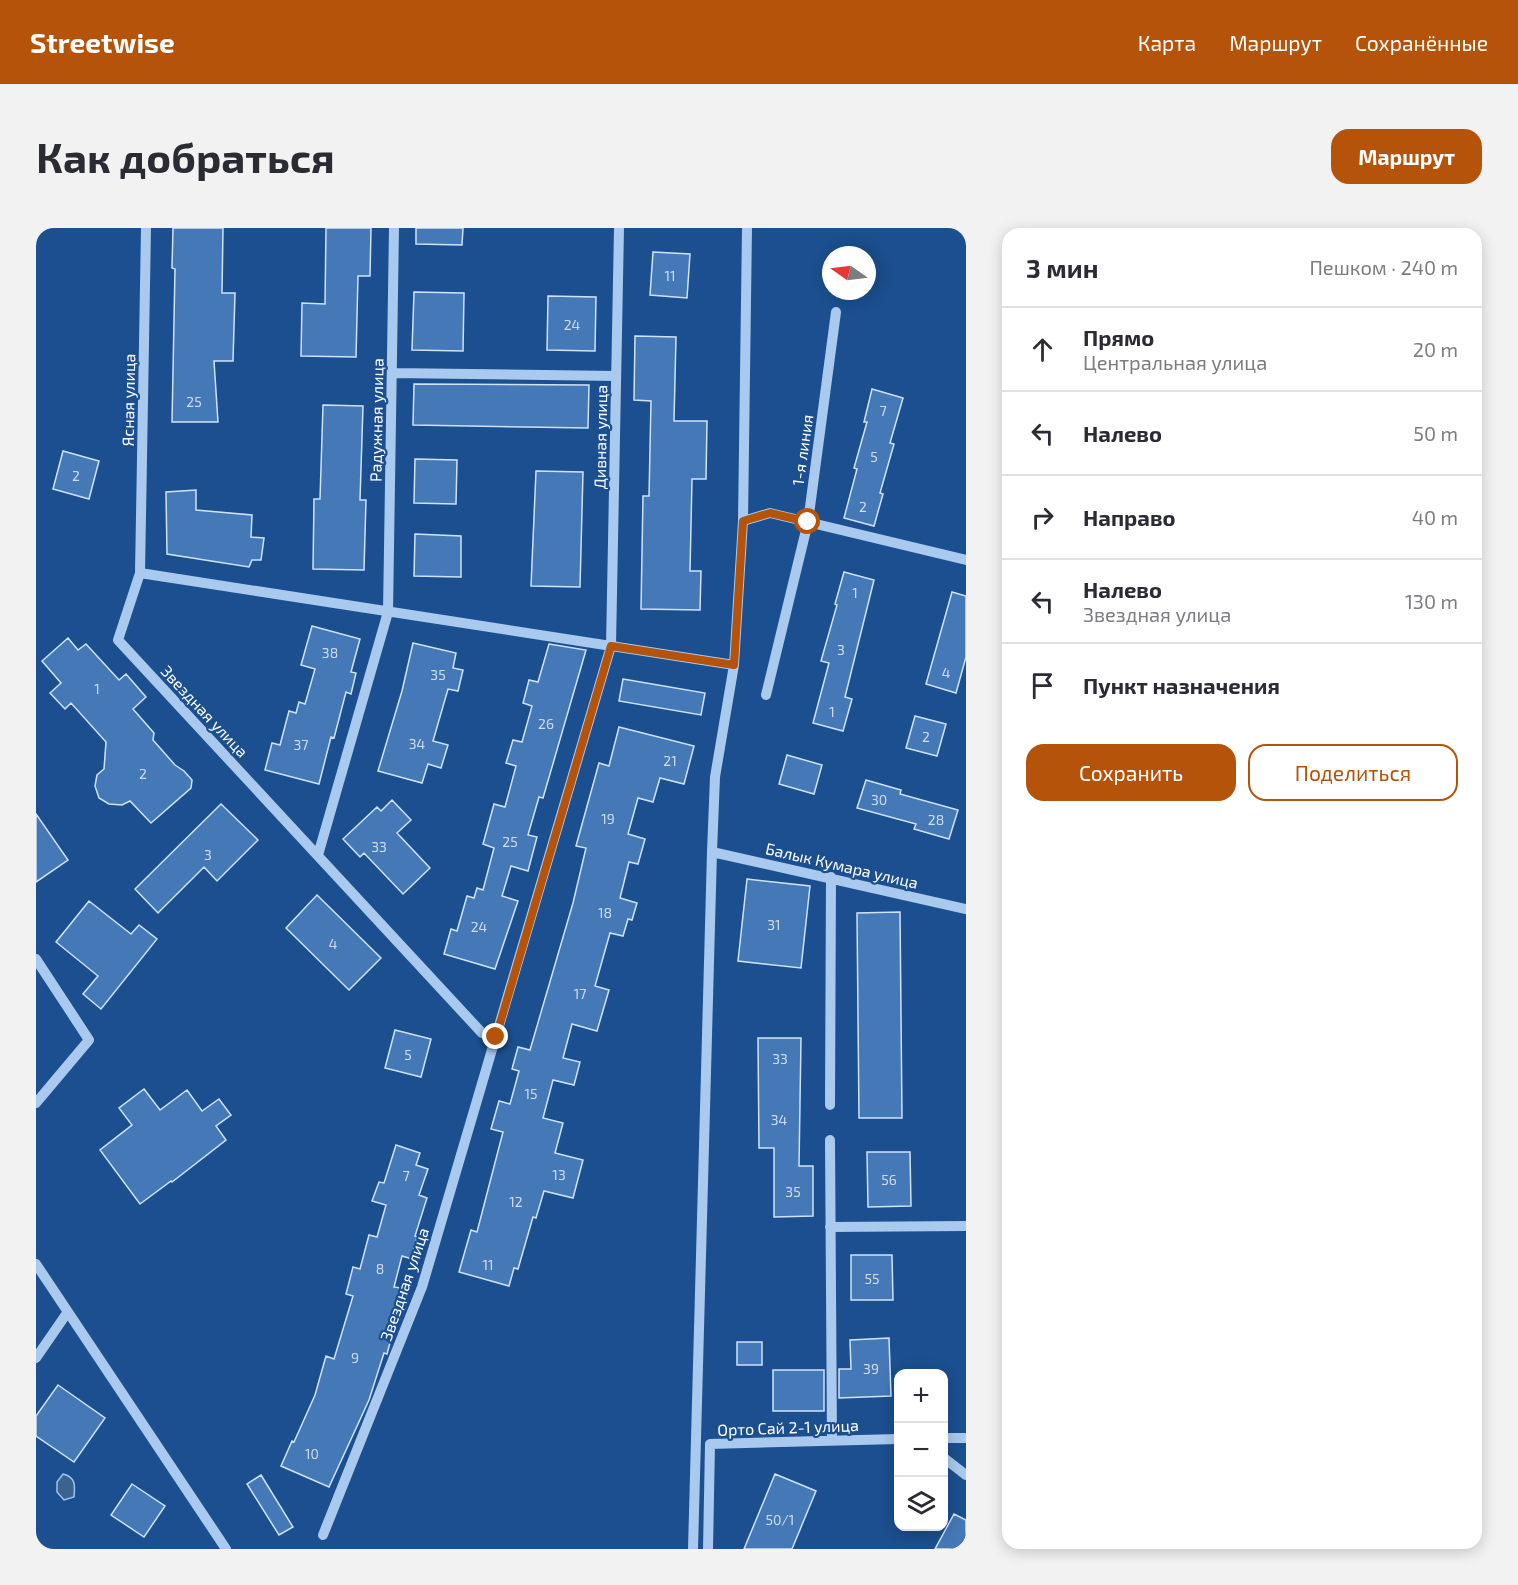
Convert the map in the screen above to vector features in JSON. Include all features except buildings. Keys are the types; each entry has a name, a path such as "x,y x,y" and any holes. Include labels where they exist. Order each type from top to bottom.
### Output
{"street":[{"name":"Ясная улица","path":"140,573 146,228"},
{"name":"Радужная улица","path":"388,612 394,228"},
{"name":"Дивная улица","path":"611,646 619,228"},
{"path":"693,1549 715,777 734,665 743,521 747,228"},
{"name":"1-я линия","path":"766,695 808,522 836,312"},
{"path":"392,373 616,376"},
{"path":"743,521 770,513 966,560"},
{"path":"140,573 734,665"},
{"name":"Звездная улица","path":"140,573 118,640 482,1034 496,1037"},
{"path":"318,855 388,612"},
{"name":"Звездная улица","path":"323,1535 423,1287 611,646"},
{"name":"Балык Кумара улица","path":"712,852 966,909"},
{"path":"830,1105 831,877"},
{"path":"36,959 88,1040 36,1102"},
{"path":"830,1140 832,1440"},
{"path":"830,1227 966,1226"},
{"path":"36,1264 226,1549"},
{"path":"36,1358 67,1313"},
{"path":"948,1438 966,1438"},
{"name":"Орто Сай 2-1 улица","path":"708,1549 710,1444 894,1439"},
{"path":"948,1461 966,1475"}],"water":[{"path":"63,1474 74,1482 75,1489 74,1497 64,1500 57,1492 57,1482"}],"route":[{"path":"496,1037 611,646 734,665 743,521 770,513 808,522"}]}
